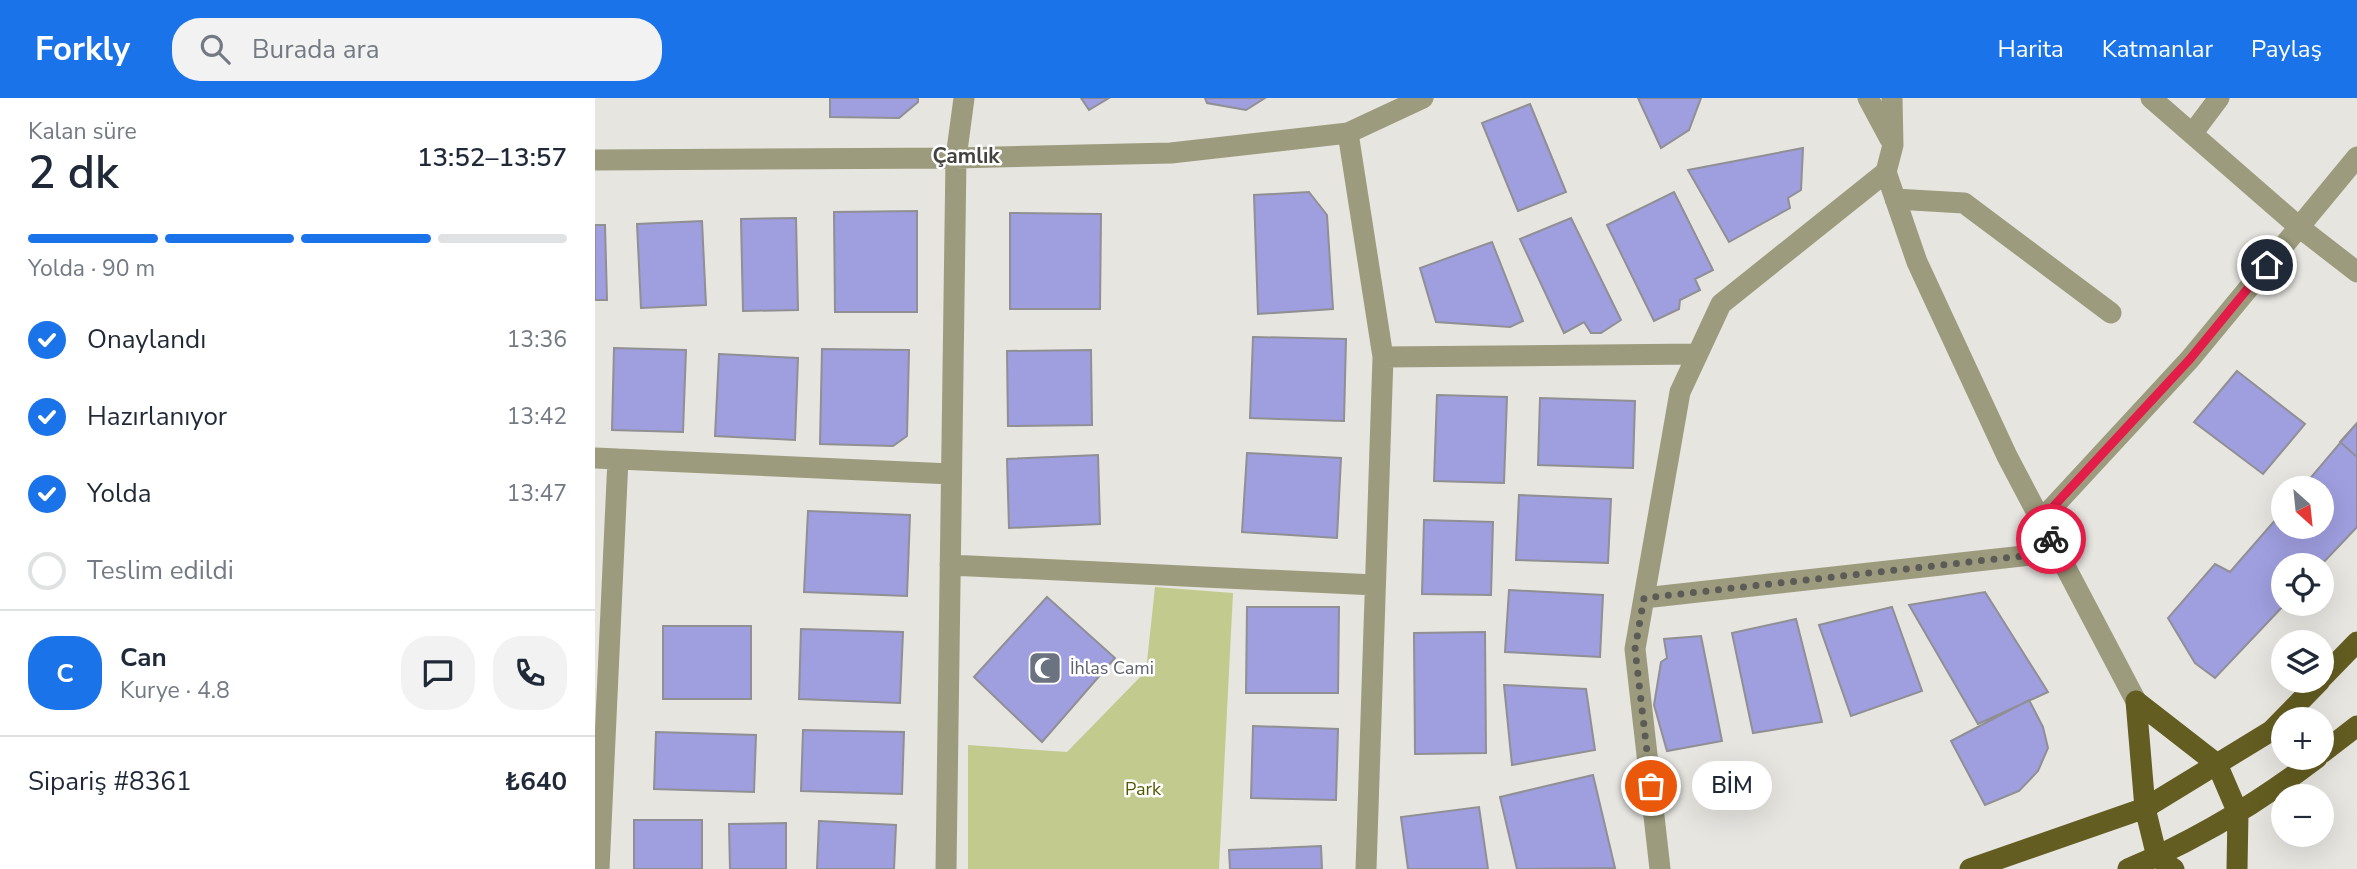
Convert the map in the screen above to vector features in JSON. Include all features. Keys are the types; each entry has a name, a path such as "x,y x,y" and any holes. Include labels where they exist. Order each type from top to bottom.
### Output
{"main road":[{"path":"2334,666 2357,642"},
{"path":"1970,869 2145,808 2271,731 2308,693"},
{"path":"2136,701 2217,764 2238,813 2237,869"},
{"path":"2136,701 2145,808 2157,857 2174,869"},
{"path":"2334,744 2357,726"},
{"path":"2128,869 2157,857 2264,799 2301,770"}],"street":[{"path":"946,869 955,158 964,98"},
{"path":"595,160 955,158 1171,153 1347,133 1423,98"},
{"path":"1868,98 1893,145"},
{"path":"1892,98 1893,145 1886,172 1917,262 2040,521 2059,552 2136,701"},
{"path":"2151,98 2299,227 2357,272"},
{"path":"2192,134 2219,98"},
{"path":"1347,133 1383,358 1366,869"},
{"path":"2040,521 2190,359 2357,157"},
{"path":"1660,869 1635,649 1680,392 1721,304 1886,172"},
{"path":"1895,199 1964,203 2111,313"},
{"path":"1383,358 1697,354"},
{"path":"595,458 951,474"},
{"path":"599,869 618,459"},
{"path":"1644,598 2059,552"},
{"path":"950,565 1375,585"}],"green space":[{"name":"Park","path":"1155,587 1233,593 1219,869 968,869 968,745 1067,752 1146,671"}],"building":[{"path":"830,98 918,98 918,102 899,118 830,117"},
{"path":"1081,98 1109,98 1089,110"},
{"path":"1205,98 1265,98 1246,110 1207,103"},
{"path":"1638,98 1701,98 1689,130 1661,148"},
{"path":"1530,104 1566,192 1518,211 1482,123"},
{"path":"1803,148 1801,190 1788,198 1790,208 1729,242 1688,170"},
{"path":"1309,192 1327,215 1333,309 1258,314 1254,195"},
{"path":"1674,192 1713,270 1695,279 1700,290 1680,300 1679,309 1654,321 1607,225"},
{"path":"917,211 917,312 835,312 834,212"},
{"path":"1010,213 1101,214 1100,309 1010,309"},
{"path":"796,218 798,310 743,311 741,219"},
{"path":"1571,218 1621,320 1601,333 1591,333 1584,322 1564,333 1520,239"},
{"path":"702,221 706,305 641,308 637,224"},
{"path":"595,225 605,225 607,300 595,300"},
{"path":"1492,242 1523,321 1510,327 1436,322 1420,268"},
{"path":"1253,337 1346,339 1344,421 1250,418"},
{"path":"614,348 686,350 683,432 612,430"},
{"path":"822,349 909,350 907,436 893,446 820,444"},
{"path":"1091,350 1092,425 1008,426 1007,351"},
{"path":"719,354 798,358 795,440 715,436"},
{"path":"2237,371 2305,424 2263,474 2194,422"},
{"path":"1437,395 1507,397 1504,483 1434,481"},
{"path":"1540,398 1635,401 1633,468 1538,465"},
{"path":"2357,423 2357,527 2332,553 2271,553 2271,616 2274,616 2215,678 2195,663 2168,618 2215,564 2230,572 2271,525 2271,539 2335,539 2335,476 2312,476"},
{"path":"2357,423 2357,457 2340,442"},
{"path":"1247,453 1341,458 1337,538 1242,532"},
{"path":"1098,455 1100,524 1009,528 1007,459"},
{"path":"1519,495 1611,499 1608,563 1516,560"},
{"path":"808,511 910,515 907,596 804,592"},
{"path":"1424,520 1493,522 1491,595 1422,594"},
{"path":"1509,590 1603,595 1600,657 1505,652"},
{"path":"1985,592 2048,692 1978,724 1909,605"},
{"name":"İhlas Cami","path":"1047,597 1115,658 1042,742 974,677"},
{"path":"1247,607 1339,607 1338,693 1246,693"},
{"path":"1892,607 1922,691 1851,716 1819,625"},
{"path":"1796,619 1822,722 1753,733 1732,633"},
{"path":"663,626 751,626 751,699 663,699"},
{"path":"801,629 903,632 900,703 799,699"},
{"path":"1485,632 1486,753 1415,754 1414,633"},
{"path":"1701,636 1722,741 1667,751 1654,705 1661,662 1667,658 1664,639"},
{"path":"1504,685 1586,689 1595,750 1512,765"},
{"path":"2029,700 2043,727 2048,748 2038,771 2019,791 1985,805 1951,741"},
{"path":"1253,726 1338,729 1336,800 1251,798"},
{"path":"803,730 904,732 902,794 801,791"},
{"path":"656,732 756,735 754,792 654,789"},
{"path":"1593,775 1615,868 1517,869 1500,797"},
{"path":"1479,807 1488,869 1408,869 1401,817"},
{"path":"634,820 702,820 702,869 634,869"},
{"path":"819,821 896,825 894,869 817,869"},
{"path":"786,823 786,869 730,869 729,824"},
{"path":"1321,846 1322,869 1230,869 1229,850"}],"way so far":[{"path":"1651,786 1635,649 1644,598 2059,552 2051,539"}],"place":[{"name":"İhlas Cami","path":"1045,668"},
{"name":"BİM","path":"1651,786"}],"district":[{"name":"Çamlık","path":"966,156"}],"route":[{"path":"2051,539 2040,521 2190,359 2267,265"}]}
